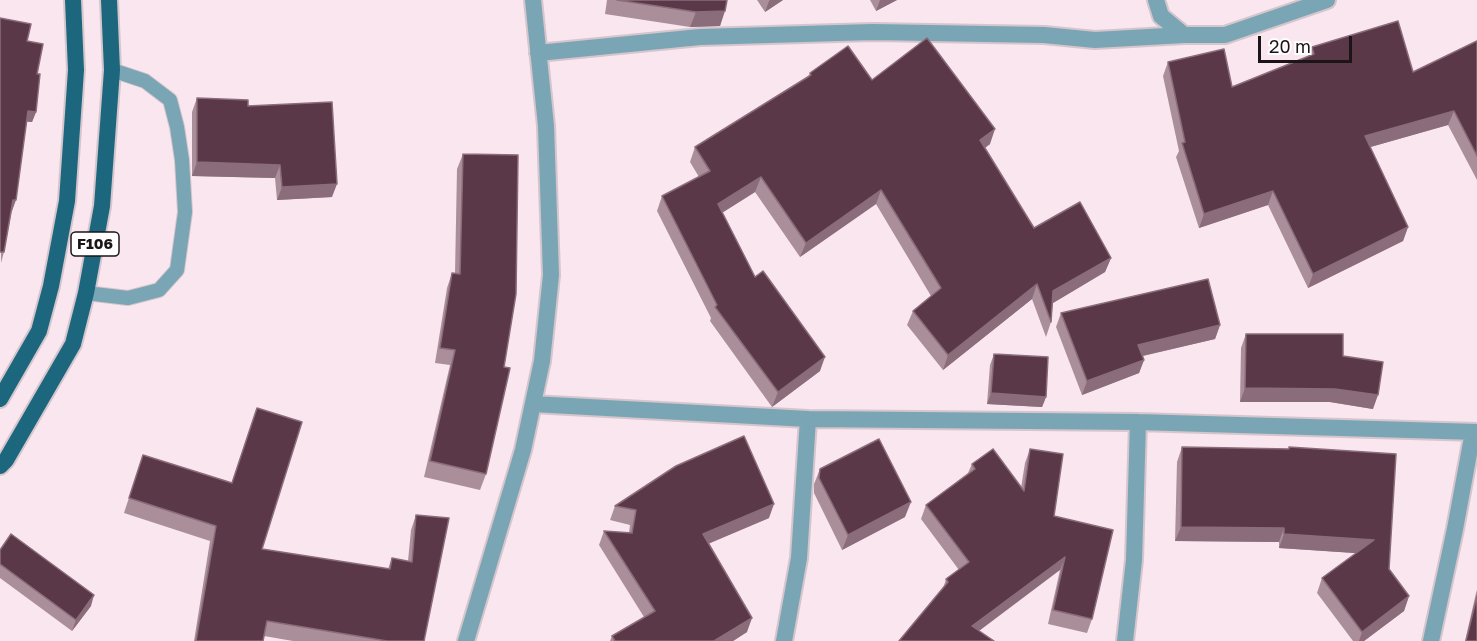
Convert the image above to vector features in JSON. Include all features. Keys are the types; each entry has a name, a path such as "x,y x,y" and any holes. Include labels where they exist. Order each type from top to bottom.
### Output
{"main road":[{"name":"F106","path":"0,399 39,331 51,286 67,201 76,70 73,0"},
{"name":"F106","path":"0,466 6,460 73,344 86,293 102,206 112,70 109,0"}],"street":[{"path":"466,641 523,450 542,361 551,275 546,126 533,0"},
{"path":"1156,0 1161,16 1184,35"},
{"path":"538,53 700,37 862,32 1044,35 1095,40 1225,35 1327,0"},
{"path":"533,404 808,419 1138,422 1475,432 1431,641"},
{"path":"784,641 799,558 808,419"},
{"path":"1125,641 1134,560 1138,422"}],"lane":[{"path":"86,293 128,298 159,290 177,270 185,212 181,149 170,100 145,81 112,70"}],"building":[{"path":"617,0 727,0 725,11 696,12"},
{"path":"0,18 31,24 27,41 43,44 37,74 40,74 36,112 28,111 16,200 13,200 4,252 0,252"},
{"path":"1398,21 1413,72 1477,41 1477,156 1454,111 1365,136 1408,227 1313,274 1273,191 1204,214 1182,143 1185,142 1168,62 1224,49 1232,87 1314,54 1312,47"},
{"path":"927,38 995,129 980,140 1034,228 1080,202 1111,258 1053,291 1051,322 1037,284 948,355 913,311 941,288 881,190 806,243 761,177 718,204 755,277 763,271 825,357 778,392 715,307 717,305 662,196 710,171 695,147 811,75 810,73 848,46 872,80"},
{"path":"197,98 248,100 248,106 332,102 337,184 282,187 280,165 197,162"},
{"path":"463,154 518,155 516,294 504,367 510,368 486,474 430,461 455,350 440,348 452,273 460,274"},
{"path":"1208,279 1220,325 1138,345 1144,360 1087,381 1061,313"},
{"path":"1246,334 1343,334 1343,356 1383,362 1378,395 1335,389 1245,388"},
{"path":"994,354 1048,357 1046,397 991,393"},
{"path":"257,408 302,422 262,549 390,569 392,558 412,562 416,515 449,518 424,641 387,641 267,621 263,641 196,641 216,526 129,498 143,455 232,483"},
{"path":"744,436 774,504 703,534 752,618 714,641 615,641 612,636 655,611 604,531 632,533 636,510 615,506 676,466"},
{"path":"879,439 911,502 848,535 819,478 820,469"},
{"path":"1182,447 1289,449 1289,447 1396,454 1389,569 1409,596 1362,632 1322,578 1374,540 1284,534 1284,528 1181,527"},
{"path":"993,449 1024,491 1030,449 1063,454 1054,516 1113,530 1092,619 1053,610 1065,557 972,626 994,641 899,641 948,582 946,579 969,562 926,505 975,469 972,464"},
{"path":"11,534 94,595 76,620 0,564 0,550"},
{"path":"1477,596 1477,641 1466,641"}]}
